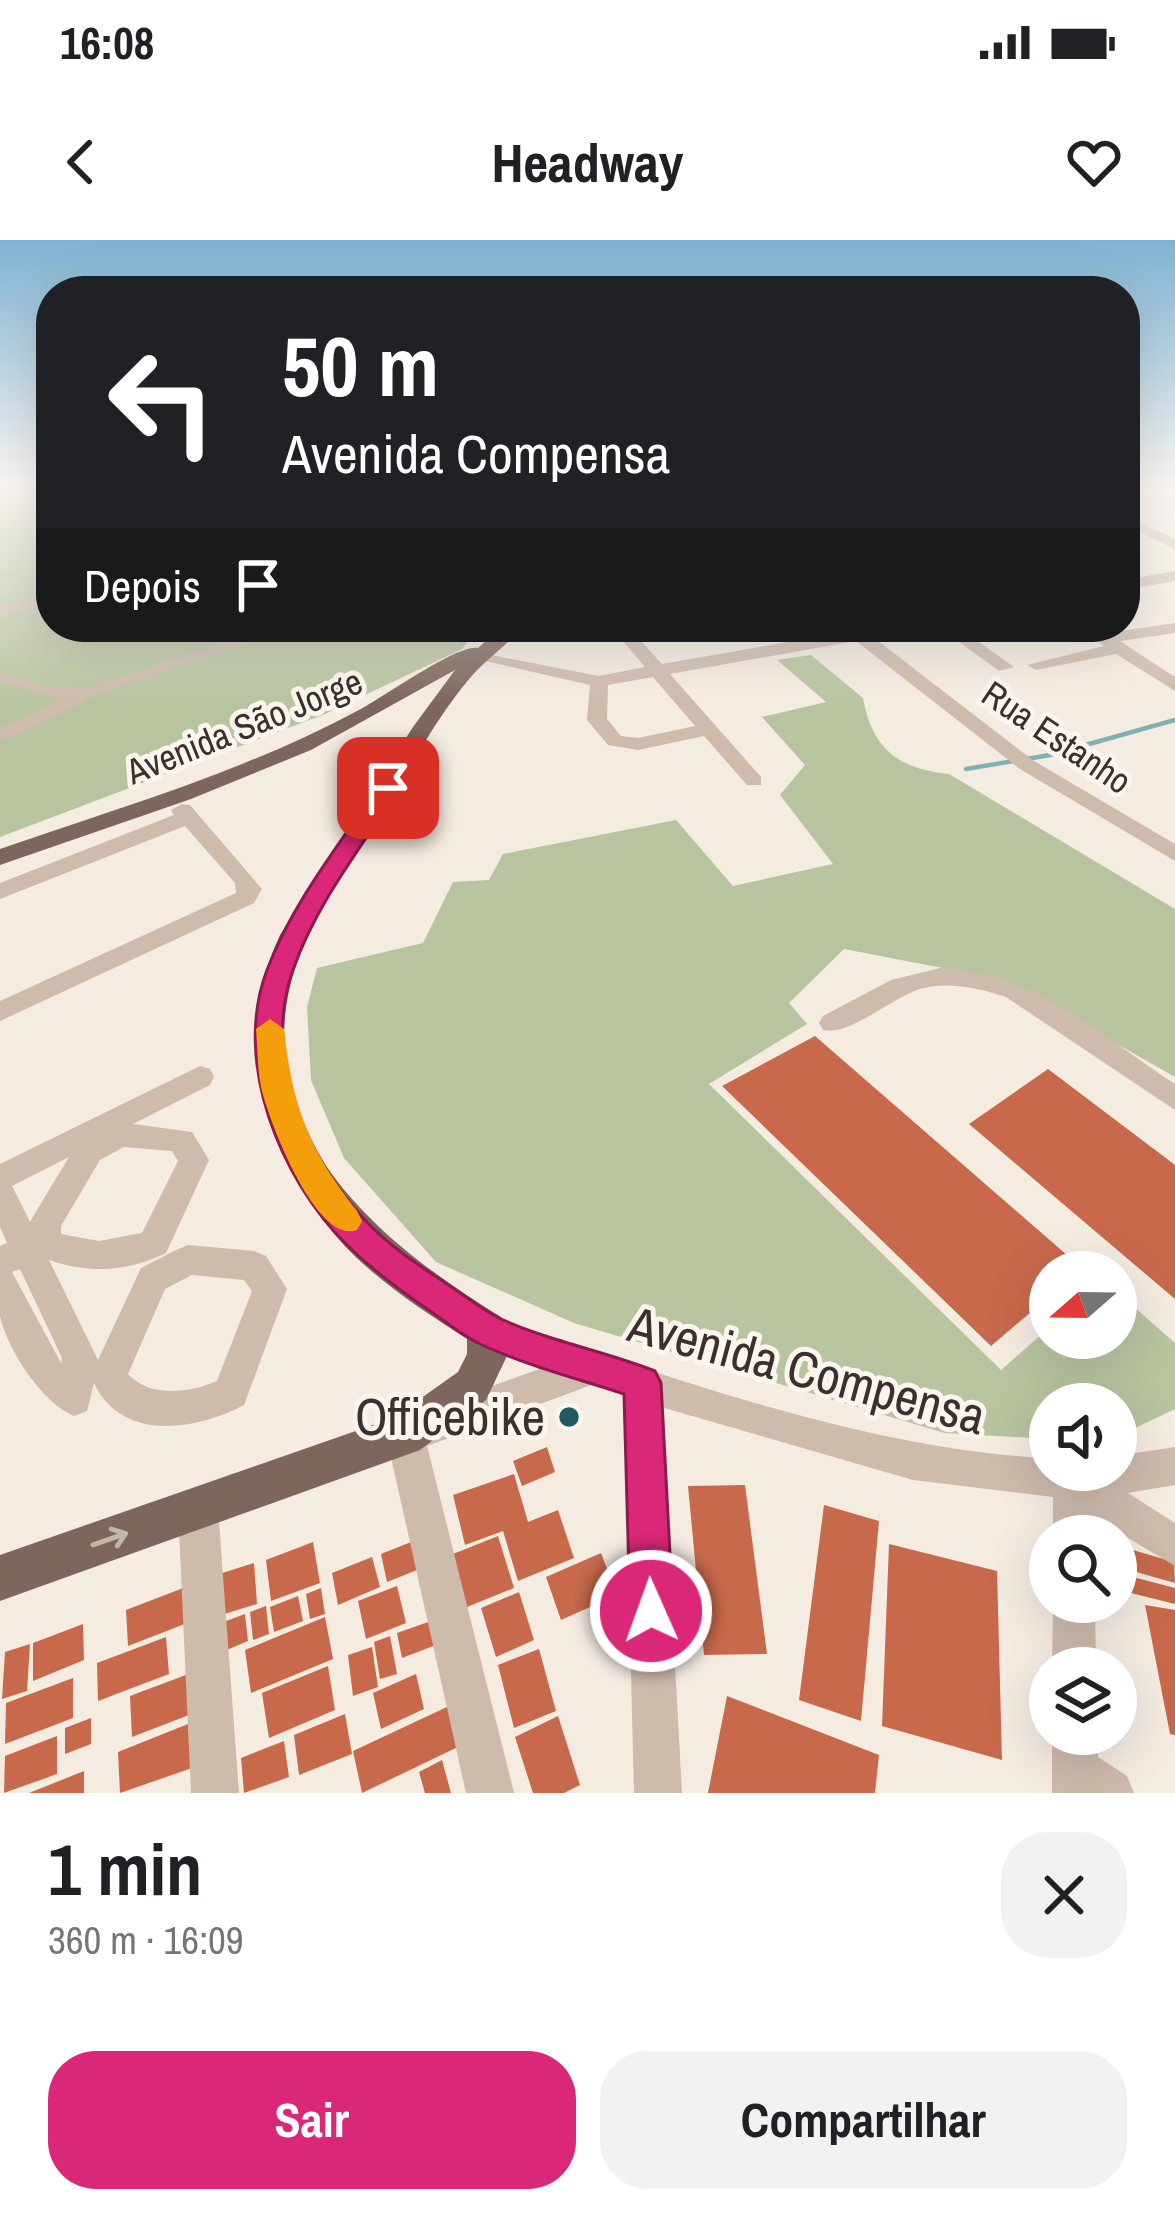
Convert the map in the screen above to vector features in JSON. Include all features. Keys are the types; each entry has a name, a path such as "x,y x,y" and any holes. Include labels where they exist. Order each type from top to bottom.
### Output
{"main road":[{"name":"Avenida São Jorge","path":"0,856 142,807 345,727 401,699 476,642"},
{"path":"473,664 497,642"},
{"name":"Avenida Compensa","path":"473,664 413,749 296,935 271,1006 269,1045 276,1090 293,1138 320,1187 355,1232 394,1268 488,1330"},
{"path":"0,866 378,723 403,722 413,734 413,749"},
{"path":"0,1577 405,1435 472,1386 487,1357 488,1330"}],"street":[{"path":"1140,582 1175,576"},
{"path":"0,611 36,602"},
{"path":"1140,636 1175,628"},
{"path":"0,736 92,692 242,642"},
{"path":"633,642 754,781"},
{"path":"473,664 599,680 800,642"},
{"name":"Rua Estanho","path":"868,642 1027,765 1175,854"},
{"path":"969,642 1005,667"},
{"path":"1036,665 1117,642"},
{"path":"1113,643 1172,678"},
{"path":"0,676 54,694 92,692"},
{"path":"599,680 597,720 614,741 638,744 708,729"},
{"path":"36,717 51,706 54,694"},
{"path":"0,892 185,814 250,889 246,898 0,1012"},
{"path":"833,1023 907,981 933,974 988,980 1015,991 1175,1099"},
{"path":"0,1178 100,1136 200,1077"},
{"path":"24,1250 45,1226 100,1136"},
{"path":"100,1136 181,1140 194,1160 154,1243 109,1375 113,1391 126,1402"},
{"path":"0,1194 80,1357 74,1398"},
{"path":"0,1282 49,1376 74,1398 199,1409 232,1393 270,1289 254,1266 188,1260 146,1265 124,1256 24,1250"},
{"name":"Avenida Compensa","path":"488,1330 592,1369 896,1460 1029,1478"},
{"path":"490,1793 405,1435 592,1369"},
{"path":"642,1383 658,1793"},
{"name":"Avenida Compensa","path":"1137,1472 1175,1466"},
{"path":"1089,1491 1175,1546"},
{"path":"198,1508 215,1793"}],"green space":[{"path":"0,559 36,559 36,642 467,642 462,649 325,714 0,837"},
{"path":"811,655 863,698 873,731 902,761 949,774 1175,909 1175,1077 1005,980 844,949 789,1003 807,1024 709,1084 1001,1370 1029,1345 1029,1359 1137,1359 1137,1310 1175,1343 1175,1409 1137,1427 1137,1383 1029,1383 1029,1438 945,1433 574,1323 436,1262 344,1158 311,1080 307,1007 317,968 423,943 453,882 489,880 503,854 676,820 733,886 833,864 780,795 805,765 762,717 826,702 777,660"}],"building":[{"path":"815,1036 1062,1251 1029,1251 1029,1314 991,1346 722,1086"},
{"path":"1048,1069 1175,1165 1175,1299 1137,1267 1137,1251 1118,1251 969,1124"},
{"path":"547,1447 555,1472 522,1486 513,1461"},
{"path":"514,1474 528,1522 558,1510 574,1558 518,1581 503,1531 465,1545 453,1495"},
{"path":"745,1485 767,1654 704,1655 688,1486"},
{"path":"824,1505 879,1521 861,1721 799,1700"},
{"path":"498,1536 514,1588 462,1609 448,1556"},
{"path":"313,1542 320,1583 271,1601 266,1560"},
{"path":"411,1542 417,1570 387,1582 381,1554"},
{"path":"889,1544 997,1571 1002,1760 882,1726"},
{"path":"1137,1551 1174,1562 1175,1583 1137,1572"},
{"path":"601,1553 617,1595 561,1620 546,1577"},
{"path":"372,1557 380,1587 338,1605 332,1573"},
{"path":"254,1563 257,1604 221,1615 219,1574"},
{"path":"1137,1578 1175,1588 1175,1604 1137,1594"},
{"path":"191,1585 195,1620 128,1646 126,1610"},
{"path":"397,1586 406,1623 366,1639 358,1601"},
{"path":"321,1588 325,1614 310,1619 306,1594"},
{"path":"519,1592 534,1640 496,1657 481,1608"},
{"path":"298,1596 303,1621 274,1632 270,1607"},
{"path":"1145,1605 1175,1610 1175,1735 1170,1734"},
{"path":"266,1606 269,1634 253,1640 250,1612"},
{"path":"245,1614 248,1641 222,1652 218,1624"},
{"path":"325,1617 333,1659 251,1693 245,1650"},
{"path":"431,1621 436,1645 402,1658 397,1633"},
{"path":"83,1624 84,1660 33,1681 33,1643"},
{"path":"390,1636 397,1674 380,1679 374,1642"},
{"path":"166,1637 169,1674 98,1701 97,1663"},
{"path":"30,1644 27,1691 2,1699 5,1652"},
{"path":"372,1647 378,1687 353,1696 348,1655"},
{"path":"539,1649 556,1711 514,1728 498,1665"},
{"path":"328,1666 335,1710 269,1738 262,1693"},
{"path":"199,1670 202,1710 132,1737 130,1696"},
{"path":"416,1674 424,1709 381,1729 373,1693"},
{"path":"73,1678 73,1718 5,1744 6,1703"},
{"path":"727,1696 879,1755 875,1793 708,1793"},
{"path":"449,1706 460,1746 362,1793 353,1751"},
{"path":"345,1714 352,1754 299,1775 294,1735"},
{"path":"558,1716 580,1785 564,1793 533,1793 515,1737"},
{"path":"91,1718 91,1744 65,1754 65,1728"},
{"path":"188,1724 192,1768 120,1793 118,1752"},
{"path":"57,1736 57,1774 4,1793 5,1756"},
{"path":"284,1741 289,1777 244,1793 241,1758"},
{"path":"442,1760 451,1793 425,1793 419,1772"},
{"path":"84,1771 84,1793 29,1793"}],"waterway":[{"path":"966,769 1050,755 1175,720"}],"slow traffic":[{"path":"270,1029 276,1090 293,1138 320,1187 346,1221"}],"place":[{"name":"Officebike","path":"569,1417"}],"route":[{"path":"388,788 313,904 280,969 271,1006 269,1045 276,1090 293,1138 320,1187 355,1232 394,1268 488,1330 642,1383 651,1611"}]}
